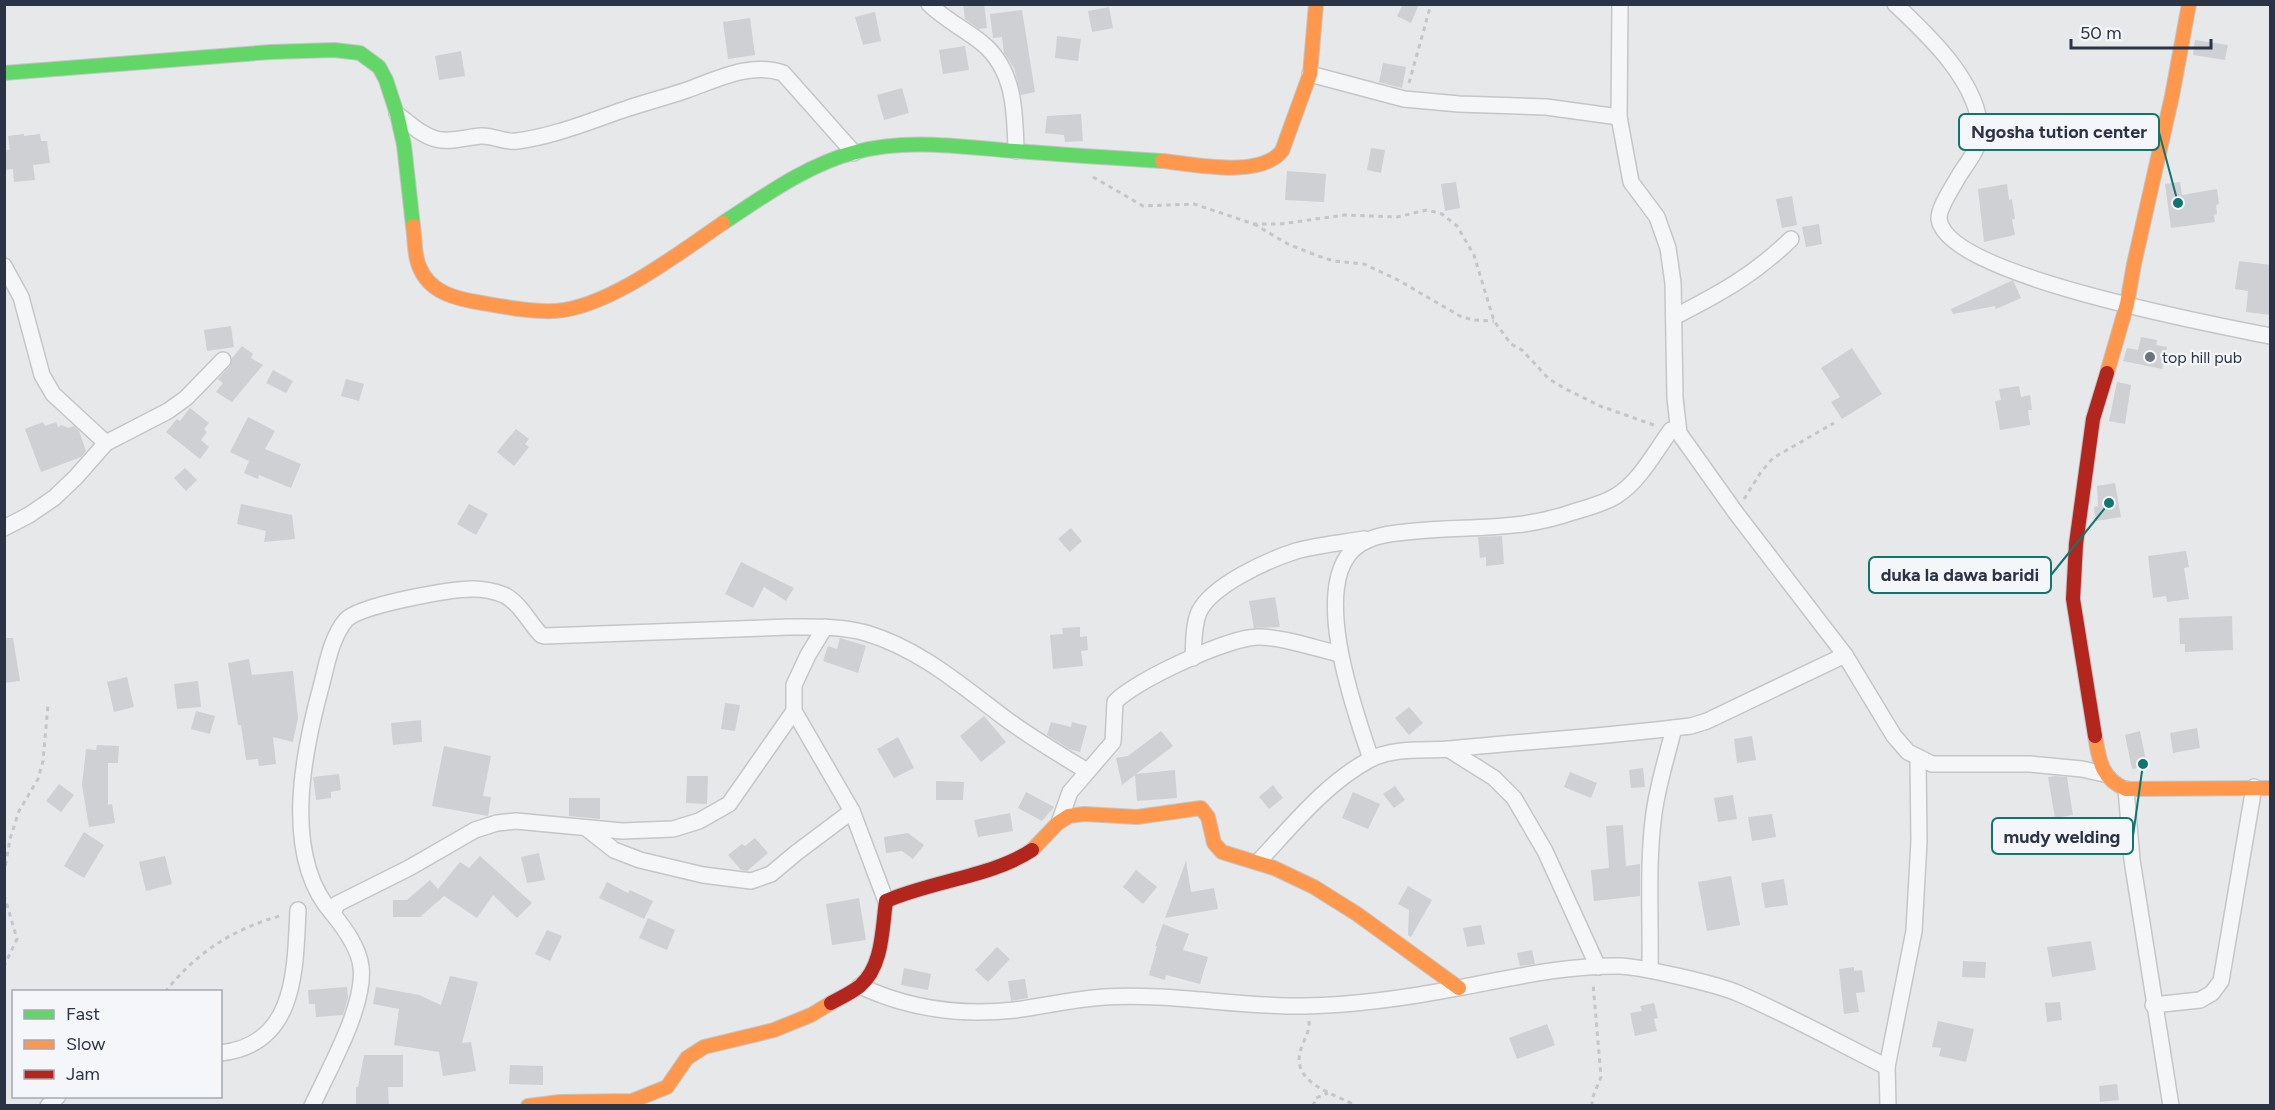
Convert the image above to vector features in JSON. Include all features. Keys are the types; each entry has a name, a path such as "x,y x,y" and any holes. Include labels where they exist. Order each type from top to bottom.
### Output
{"street":[{"path":"929,4 952,24 982,43 999,61 1009,83 1015,107 1016,151"},
{"path":"4,73 271,52 334,50 360,53 379,67 386,80 397,114 405,156 418,265 425,280 434,289 450,297 556,311 600,300 673,258 731,216 800,176 838,157 868,149 934,144 1255,167 1277,159 1310,74 1316,4"},
{"path":"1620,4 1619,117 1631,182 1648,203 1664,232 1673,283 1675,398 1679,433 1736,513 1845,655 1894,736 1908,752 1932,764 2030,764 2082,769 2104,774"},
{"path":"1895,4 1934,41 1961,76 1971,97 1978,122 1980,135 1977,146 1939,214 1939,220 1946,233 1970,251 2021,276 2083,295 2271,336"},
{"path":"2189,4 2172,96 2127,304 2093,419 2077,532 2073,599 2099,762 2104,774 2114,785 2126,789 2271,788"},
{"path":"397,114 424,134 435,139 445,141 486,136 516,141 585,125 624,109 685,91 725,76 754,70 773,70 783,73 854,153"},
{"path":"1310,74 1404,99 1459,104 1546,107 1619,117"},
{"path":"1674,317 1725,291 1766,263 1791,239"},
{"path":"4,266 21,297 42,375 53,394 106,443"},
{"path":"4,528 54,498 106,443 168,411 186,398 223,360"},
{"path":"1193,658 1196,623 1200,611 1224,586 1265,564 1296,551 1373,537 1416,531 1531,524 1592,506 1615,497 1629,486 1671,430"},
{"path":"1371,759 1349,693 1340,654 1336,601 1338,572 1355,548 1373,537"},
{"path":"312,1106 340,1047 360,987 362,967 356,949 314,887 303,841 300,790 309,740 331,650 345,621 353,614 373,606 471,589 492,591 507,597 541,635 545,636 825,627 864,632 918,656 949,675 1029,736 1087,771"},
{"path":"528,1106 560,1102 632,1101 652,1094 667,1087 687,1058 694,1052 723,1041 791,1025 860,986 874,967 878,956 886,901 852,811 794,711 794,685 825,627"},
{"path":"886,901 902,893 1004,864 1026,855 1042,843 1060,820 1070,792 1113,742 1115,702 1120,696 1193,658 1234,640 1260,637 1340,654"},
{"path":"1258,862 1326,792 1371,759 1408,750 1448,749 1674,728 1707,722 1845,655"},
{"path":"333,914 337,904 409,868 476,830 497,823 516,821 622,831 673,829 712,815 729,804 794,711"},
{"path":"1650,970 1651,858 1654,814 1674,728"},
{"path":"1448,749 1494,778 1514,798 1545,851 1594,967"},
{"path":"1888,1106 1887,1067 1914,931 1919,841 1918,759"},
{"path":"2154,1005 2200,1000 2212,993 2221,981 2254,787"},
{"path":"2126,789 2132,860 2171,1106"},
{"path":"1060,820 1071,815 1138,817 1201,808 1208,816 1216,846 1220,851 1291,875 1348,906 1459,988"},
{"path":"586,828 614,850 640,860 703,875 752,881 771,874 852,811"},
{"path":"222,1053 256,1041 272,1029 284,1012 292,982 298,910"},
{"path":"860,986 886,999 957,1012 983,1013 1018,1010 1104,997 1166,996 1229,1003 1306,1006 1375,1000 1594,967 1624,966 1695,980 1733,992 1887,1067"}],"path":[{"path":"1404,99 1431,4"},
{"path":"1086,173 1143,206 1194,204 1254,224 1299,248 1334,261 1364,264 1398,280 1460,316 1473,320 1494,321"},
{"path":"1254,224 1280,224 1345,215 1397,217 1427,210 1442,214 1457,226 1474,255 1494,321 1511,344 1522,350 1549,378 1563,388 1600,406 1671,430"},
{"path":"1736,513 1761,472 1773,458 1834,423"},
{"path":"4,874 10,838 19,811 38,779 48,705"},
{"path":"4,895 17,939 4,966"},
{"path":"167,990 207,950 230,934 256,922 298,910"},
{"path":"1592,1106 1592,1099 1601,1077 1594,967"},
{"path":"1306,1006 1309,1026 1299,1055 1299,1063 1312,1084 1356,1106"},
{"path":"1314,1106 1316,1098 1330,1093"}],"building":[{"path":"963,4 984,4 987,28 979,29 965,19"},
{"path":"1403,4 1419,4 1411,23 1397,16"},
{"path":"1109,7 1113,28 1092,32 1088,11"},
{"path":"1022,10 1035,92 1021,95 1014,68 1004,53 1002,37 993,38 990,14"},
{"path":"875,12 881,41 863,45 855,17"},
{"path":"750,18 755,55 728,59 723,22"},
{"path":"1057,36 1081,39 1078,61 1055,58"},
{"path":"2195,40 2228,45 2225,60 2193,55"},
{"path":"965,46 969,70 943,74 939,50"},
{"path":"461,51 465,76 439,80 435,56"},
{"path":"1383,63 1406,67 1402,88 1379,82"},
{"path":"902,88 909,113 884,120 877,95"},
{"path":"1081,114 1083,141 1065,142 1064,135 1045,133 1047,116"},
{"path":"24,134 24,136 40,134 41,141 47,141 50,163 33,165 35,180 14,182 13,169 4,170 4,150 10,150 8,136"},
{"path":"1371,148 1385,150 1381,173 1367,170"},
{"path":"1287,171 1326,174 1324,202 1285,200"},
{"path":"1456,182 1460,208 1445,211 1441,184"},
{"path":"2180,182 2182,195 2217,189 2219,204 2216,205 2215,222 2171,228 2165,184"},
{"path":"2007,184 2009,200 2012,199 2015,235 1984,242 1978,189"},
{"path":"1792,196 1797,225 1782,228 1776,199"},
{"path":"1819,224 1822,244 1806,247 1802,227"},
{"path":"2239,261 2271,265 2271,315 2246,312 2248,291 2235,289"},
{"path":"2013,280 2021,298 1996,309 1995,306 1953,314 1951,309"},
{"path":"231,326 234,347 207,351 204,330"},
{"name":"top hill pub","path":"2141,337 2157,340 2156,345 2167,347 2162,369 2123,361 2127,348 2138,350"},
{"path":"242,346 253,354 251,358 263,365 232,402 216,392 223,383 218,379 230,366 232,358"},
{"path":"1852,348 1882,394 1842,419 1831,402 1840,397 1821,368"},
{"path":"273,370 293,381 286,393 266,383"},
{"path":"346,379 364,384 359,401 341,396"},
{"path":"2117,382 2131,385 2125,424 2109,421"},
{"path":"2019,386 2021,397 2030,395 2032,410 2028,410 2030,425 2000,430 1995,401 2001,400 1999,389"},
{"path":"190,408 209,423 204,429 207,432 201,440 209,447 200,459 166,432 177,419 180,421"},
{"path":"248,417 275,431 265,449 301,464 291,488 259,475 258,479 244,473 249,461 230,452"},
{"path":"43,422 45,426 56,422 58,427 74,426 79,431 86,451 81,457 41,472 25,429"},
{"path":"516,429 529,439 525,444 529,447 514,466 497,452"},
{"path":"185,468 197,480 186,491 174,478"},
{"path":"2115,483 2121,517 2096,521 2094,507 2098,506 2097,486"},
{"path":"241,504 292,515 295,539 264,542 266,531 237,524"},
{"path":"469,504 488,514 476,535 457,524"},
{"path":"1071,528 1082,541 1070,552 1058,539"},
{"path":"1502,536 1504,564 1486,566 1486,557 1480,558 1478,537"},
{"path":"2186,551 2189,567 2184,568 2189,599 2167,602 2166,596 2153,598 2148,556"},
{"path":"741,562 794,588 786,601 764,587 753,608 725,594"},
{"path":"1275,597 1280,627 1254,628 1249,601"},
{"path":"2232,616 2233,650 2185,652 2185,644 2180,644 2179,618"},
{"path":"1080,627 1080,637 1087,636 1088,650 1081,651 1083,666 1053,669 1050,635 1063,634 1062,628"},
{"path":"4,638 13,638 20,681 4,683"},
{"path":"840,638 866,646 858,673 823,661 828,646 837,649"},
{"path":"249,659 252,675 293,671 298,718 293,742 273,737 276,764 259,766 258,759 246,760 228,663"},
{"path":"127,677 134,707 114,712 107,682"},
{"path":"198,681 201,707 177,709 174,684"},
{"path":"725,703 740,705 735,731 721,729"},
{"path":"1409,707 1423,723 1409,735 1395,718"},
{"path":"196,711 215,716 210,734 191,729"},
{"path":"984,716 1006,742 981,762 960,736"},
{"path":"421,720 422,742 393,745 391,723"},
{"path":"1051,722 1071,727 1072,722 1087,726 1080,752 1069,749 1047,735"},
{"path":"2197,728 2200,748 2173,753 2170,733"},
{"path":"1161,731 1173,746 1136,774 1175,770 1177,798 1137,801 1135,775 1122,785 1116,758 1128,756"},
{"path":"2140,731 2147,766 2132,769 2125,735"},
{"path":"1752,736 1756,760 1737,763 1734,739"},
{"path":"898,737 914,768 894,778 877,749"},
{"path":"97,745 119,746 118,763 108,763 108,805 112,804 115,823 89,827 82,785 86,749 96,750"},
{"path":"444,746 491,756 483,796 491,797 488,816 432,806"},
{"path":"1643,768 1645,787 1631,788 1629,770"},
{"path":"1570,772 1597,783 1591,798 1564,787"},
{"path":"339,774 341,790 331,792 331,798 316,800 313,777"},
{"path":"687,776 708,776 707,804 686,803"},
{"path":"2048,777 2067,777 2073,815 2055,818"},
{"path":"936,781 964,782 963,800 936,800"},
{"path":"59,784 74,795 61,812 46,801"},
{"path":"1273,785 1283,798 1269,809 1259,797"},
{"path":"1395,786 1405,800 1394,808 1383,794"},
{"path":"1026,792 1054,807 1042,821 1018,808"},
{"path":"1353,792 1380,804 1368,829 1342,818"},
{"path":"1733,795 1737,819 1718,822 1714,798"},
{"path":"569,798 600,798 600,819 569,816"},
{"path":"1010,813 1013,831 978,837 974,820"},
{"path":"1772,814 1776,837 1752,841 1748,817"},
{"path":"1623,825 1626,866 1640,864 1640,896 1594,901 1591,870 1609,868 1606,826"},
{"path":"84,832 104,845 84,878 64,866"},
{"path":"908,833 924,845 913,859 902,851 886,853 884,837"},
{"path":"755,838 768,853 747,871 741,870 728,855 742,844 745,846"},
{"path":"539,853 545,880 527,883 521,857"},
{"path":"165,856 172,884 146,891 139,862"},
{"path":"480,856 532,903 517,918 493,895 477,918 444,896 420,917 393,917 393,900 407,900 430,880 438,889 460,862 469,868"},
{"path":"1186,861 1191,892 1214,888 1218,909 1165,918"},
{"path":"1136,870 1157,887 1143,904 1123,887"},
{"path":"1731,876 1740,925 1707,931 1698,882"},
{"path":"1784,879 1788,905 1765,908 1761,883"},
{"path":"607,882 628,893 630,890 653,901 644,919 599,898"},
{"path":"1408,886 1432,900 1411,937 1408,935 1409,910 1398,904"},
{"path":"859,898 866,940 832,945 826,904"},
{"path":"648,918 675,930 667,950 639,938"},
{"path":"1163,924 1189,934 1183,950 1208,957 1200,984 1166,975 1165,980 1149,975 1157,946 1155,946"},
{"path":"1481,925 1485,944 1467,947 1463,928"},
{"path":"547,930 562,936 550,961 535,954"},
{"path":"2091,941 2096,970 2052,977 2047,947"},
{"path":"997,947 1010,959 988,982 975,970"},
{"path":"1532,950 1535,964 1520,966 1517,953"},
{"path":"1963,961 1986,962 1985,978 1962,977"},
{"path":"1854,967 1854,971 1862,970 1865,992 1856,993 1859,1012 1844,1014 1839,969"},
{"path":"904,968 931,974 928,990 901,985"},
{"path":"450,976 478,982 462,1043 471,1042 476,1071 443,1076 439,1052 394,1045 399,1009 373,1004 376,987 419,995 441,1005"},
{"path":"1025,979 1028,998 1011,1001 1008,981"},
{"path":"347,987 348,998 343,1015 316,1017 315,1004 309,1004 308,990"},
{"path":"2060,1002 2062,1020 2047,1022 2045,1003"},
{"path":"1654,1003 1658,1018 1654,1019 1657,1031 1635,1036 1630,1013 1642,1011 1640,1006"},
{"path":"1938,1021 1974,1029 1966,1062 1939,1056 1941,1048 1932,1047"},
{"path":"1547,1024 1555,1045 1517,1059 1509,1038"},
{"path":"364,1055 403,1055 403,1087 388,1087 389,1106 356,1106 356,1087 358,1087"},
{"path":"510,1065 543,1066 543,1085 509,1084"},
{"path":"2117,1084 2119,1100 2100,1102 2099,1086"}],"traffic: fast":[{"path":"4,73 271,52 334,50 360,53 379,67 386,80 397,114 404,145 413,226"},
{"path":"723,223 770,192 821,164 856,152 895,145 955,146 1162,161"}],"traffic: slow":[{"path":"1162,161 1208,167 1242,167 1272,160 1282,151 1310,74 1316,4"},
{"path":"2107,373 2127,304 2172,96 2189,4"},
{"path":"413,226 417,262 424,275 437,289 454,297 473,301 518,309 555,311 576,308 620,290 723,223"},
{"path":"2095,736 2100,760 2106,774 2126,789 2270,788"},
{"path":"1032,850 1058,823 1069,816 1084,814 1137,817 1201,808 1208,817 1214,843 1222,852 1274,868 1314,887 1357,914 1459,988"},
{"path":"528,1106 560,1102 632,1101 667,1087 687,1058 704,1047 774,1030 811,1015 831,1003"}],"traffic: jam":[{"path":"2095,736 2073,599 2076,544 2093,419 2107,373"},
{"path":"831,1003 860,986 868,978 880,947 886,901 999,866 1032,850"}],"place":[{"name":"Ngosha tution center","path":"2178,203"},
{"name":"top hill pub","path":"2150,357"},
{"name":"duka la dawa baridi","path":"2109,503"},
{"name":"mudy welding","path":"2143,764"}]}
